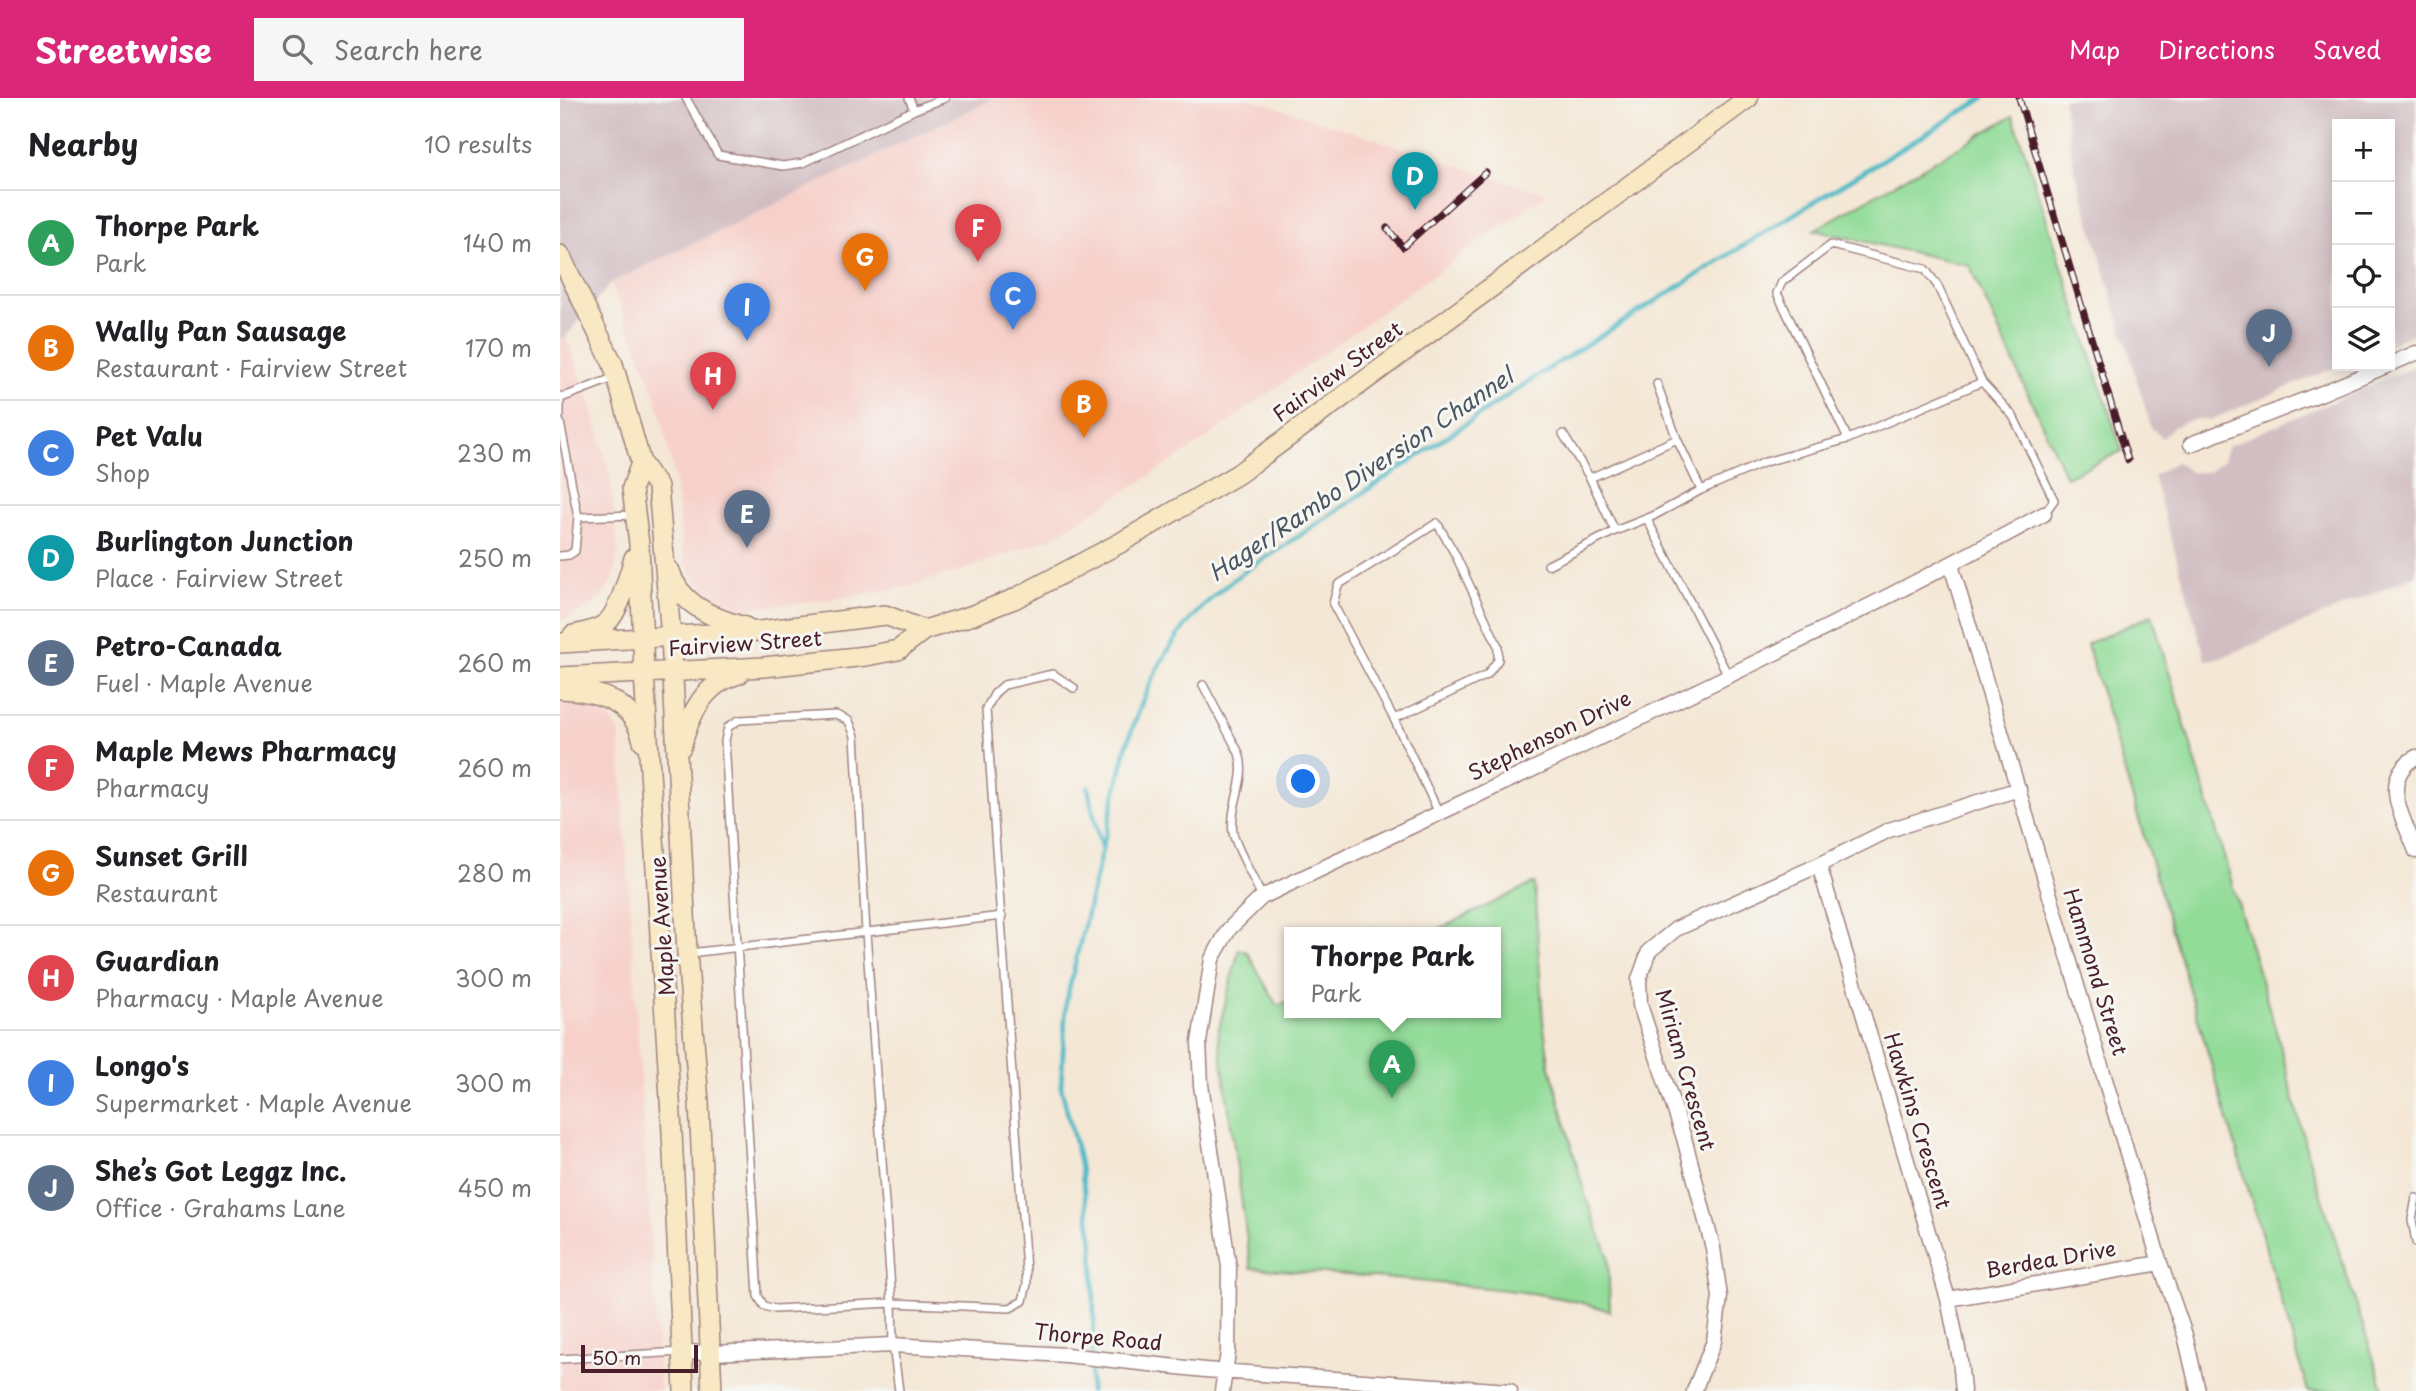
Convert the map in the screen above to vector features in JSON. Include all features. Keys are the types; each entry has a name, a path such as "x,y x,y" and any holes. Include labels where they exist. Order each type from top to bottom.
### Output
{"main road":[{"name":"Fairview Street","path":"560,677 764,667 830,661 898,650 924,630 970,617 1014,599 1120,543 1238,474 1748,98"},
{"name":"Maple Avenue","path":"563,267 595,324 617,377 641,463 658,487 671,637 687,953 699,1102 712,1391"},
{"name":"Maple Avenue","path":"641,463 632,488 639,544 684,1391"},
{"path":"663,542 672,577 680,594 692,604 722,620 760,631"},
{"path":"560,638 585,633 610,620 625,587 639,544"},
{"name":"Fairview Street","path":"560,643 760,631 885,615 924,630"},
{"path":"677,765 687,727 710,688 726,677 764,667"},
{"path":"560,689 587,690 607,697 623,707 639,725 650,767"}],"street":[{"path":"2395,362 2416,353"},
{"path":"2191,444 2374,371"},
{"name":"Stephenson Drive","path":"1222,1391 1228,1352 1229,1267 1201,1085 1199,1042 1212,959 1229,929 1262,897 1728,675 1951,565 2044,514"},
{"name":"Hammond Street","path":"1951,565 2160,1263 2185,1335 2198,1391"},
{"path":"2416,757 2399,774 2395,796 2416,851"},
{"name":"Miriam Crescent","path":"1694,1391 1714,1341 1720,1297 1713,1248 1684,1138 1640,1005 1639,979 1649,951 1676,929 1819,865 1889,830 2019,789"},
{"name":"Hawkins Crescent","path":"1819,865 1948,1299 1961,1359 1963,1391"},
{"name":"Berdea Drive","path":"1948,1299 2160,1263"},
{"name":"Thorpe Road","path":"681,1352 893,1345 1066,1355 1225,1371 1510,1391"}],"lane":[{"path":"686,98 718,155 783,166 803,163 945,98"},
{"path":"909,98 914,110"},
{"path":"1548,565 1615,531 1647,519 1701,490 1766,462 1848,439 1982,382 1937,285 1925,269 1831,245 1782,282 1777,293 1848,439"},
{"path":"560,415 561,397 617,377"},
{"name":"Stephenson Drive","path":"1982,382 2013,416 2054,500 2044,514"},
{"path":"1657,384 1677,439 1701,490"},
{"path":"560,422 578,517 575,551 560,556"},
{"path":"1563,434 1590,478 1615,531"},
{"path":"1590,478 1677,439"},
{"path":"578,517 635,515"},
{"path":"1647,519 1728,675"},
{"path":"1394,719 1487,675 1498,660 1498,646 1455,554 1437,523 1338,585 1333,604 1394,719 1439,813"},
{"path":"899,1391 893,1345 892,1303 855,736 849,721 836,715 739,720 728,727 725,741 758,1296 764,1306 775,1308 892,1303 1010,1308 1023,1301 1027,1284 986,709 995,692 1004,685 1053,674 1074,688"},
{"path":"1203,685 1243,764 1233,812 1233,835 1262,897"},
{"path":"687,953 1002,916"},
{"path":"2416,1198 2412,1220 2416,1241"},
{"path":"560,1359 681,1352"}],"shaded area":[{"path":"560,98 995,98 611,283 566,336 560,339"},
{"path":"995,98 1248,98 1546,194 1188,451 1053,537 955,573 895,589 742,609 709,595 691,576 683,555 675,481 661,415 611,283"},
{"path":"2063,98 2416,98 2416,333 2395,342 2395,119 2332,119 2332,369 2210,420 2184,422 2172,428 2162,438 2151,427 2074,168"},
{"path":"566,336 590,400 610,474 618,553 613,580 599,601 570,617 560,618 560,339"},
{"path":"2416,366 2416,575 2221,658 2206,660 2153,476 2176,462 2191,472 2208,472 2222,462 2228,446"},
{"path":"581,703 609,716 619,732 660,1391 560,1391 560,704"}],"green space":[{"path":"2013,116 2122,451 2066,477 1969,265 1814,230"},
{"path":"2152,615 2279,1041 2307,1152 2384,1391 2308,1391 2087,644"},
{"path":"1534,883 1543,1021 1549,1063 1585,1195 1608,1255 1610,1311 1557,1297 1522,1292 1251,1268 1218,1032 1239,949 1247,952 1277,1006 1284,1003 1284,1018 1501,1018 1501,927 1443,927"}],"waterway":[{"name":"Hager/Rambo Diversion Channel","path":"1090,1391 1094,1317 1093,1243 1079,1159 1061,1087 1066,1002 1126,748 1149,686 1179,634 1220,590 1245,571 1537,376 1984,98"},
{"path":"1088,787 1101,848"}],"railway":[{"path":"2019,98 2128,460"},
{"path":"1387,228 1403,247 1486,172"}],"place":[{"name":"Burlington Junction","path":"1415,210"},
{"name":"Maple Mews Pharmacy","path":"978,262"},
{"name":"Sunset Grill","path":"865,291"},
{"name":"Pet Valu","path":"1013,330"},
{"name":"Longo's","path":"747,341"},
{"name":"She’s Got Leggz Inc.","path":"2269,367"},
{"name":"Guardian","path":"713,410"},
{"name":"Wally Pan Sausage","path":"1084,438"},
{"name":"Petro-Canada","path":"747,548"},
{"name":"Thorpe Park","path":"1392,1098"}]}
